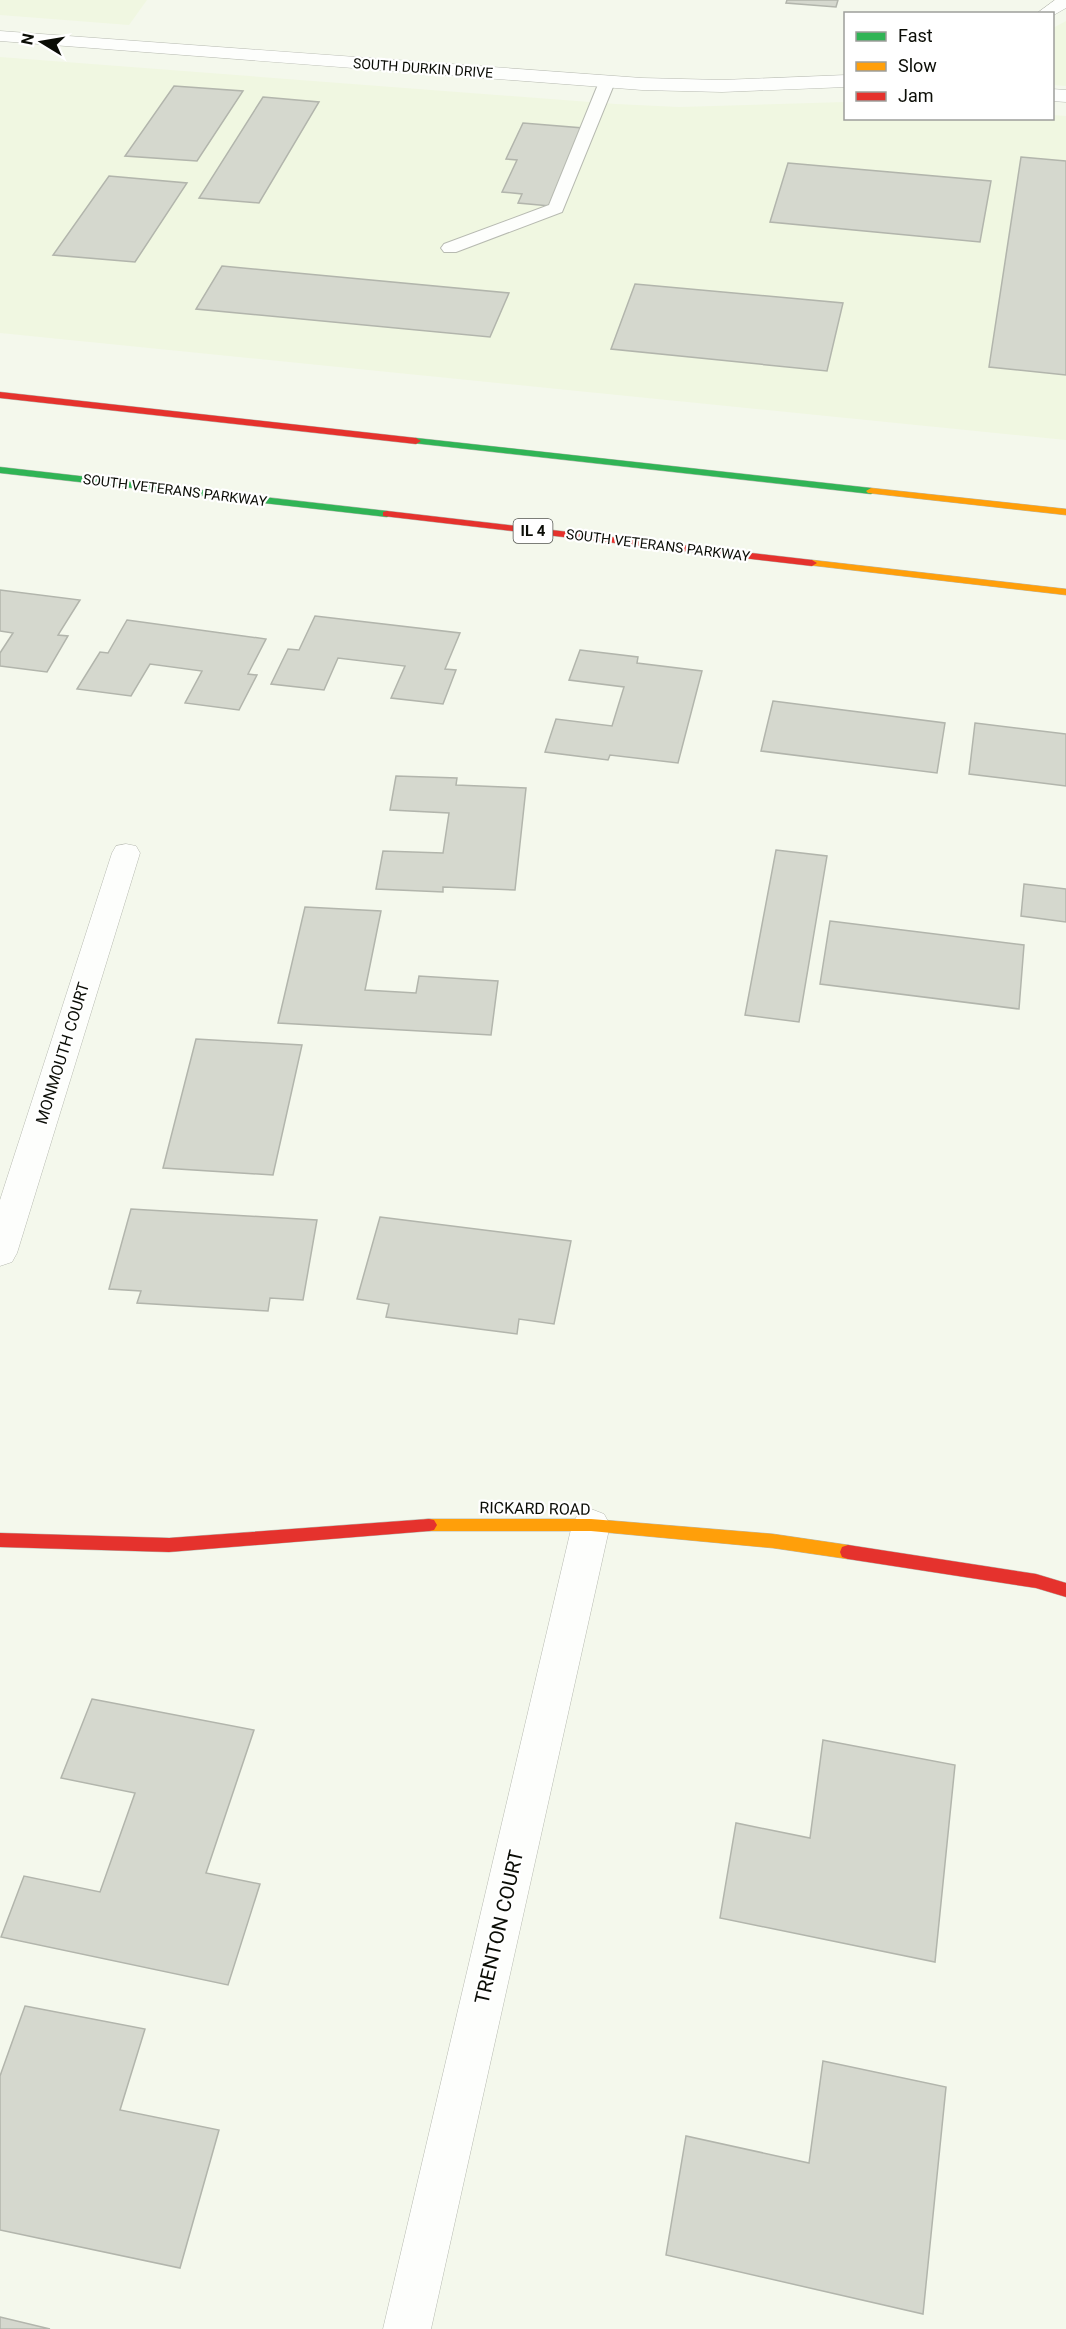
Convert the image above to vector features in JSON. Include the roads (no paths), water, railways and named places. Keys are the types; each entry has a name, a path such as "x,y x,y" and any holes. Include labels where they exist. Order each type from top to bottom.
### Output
{"main road":[{"path":"0,394 1066,512"},
{"path":"74,417 192,416"},
{"name":"SOUTH VETERANS PARKWAY","path":"0,470 1066,592"},
{"name":"RICKARD ROAD","path":"0,1540 169,1545 442,1524 591,1525 774,1540 1036,1581 1066,1590"}],"street":[{"path":"1047,12 1066,1"},
{"name":"SOUTH DURKIN DRIVE","path":"0,36 608,82 722,86 844,81"},
{"name":"MONMOUTH COURT","path":"0,1253 126,853"},
{"name":"TRENTON COURT","path":"407,2329 591,1525"}],"lane":[{"path":"450,248 556,208 608,82"}]}
